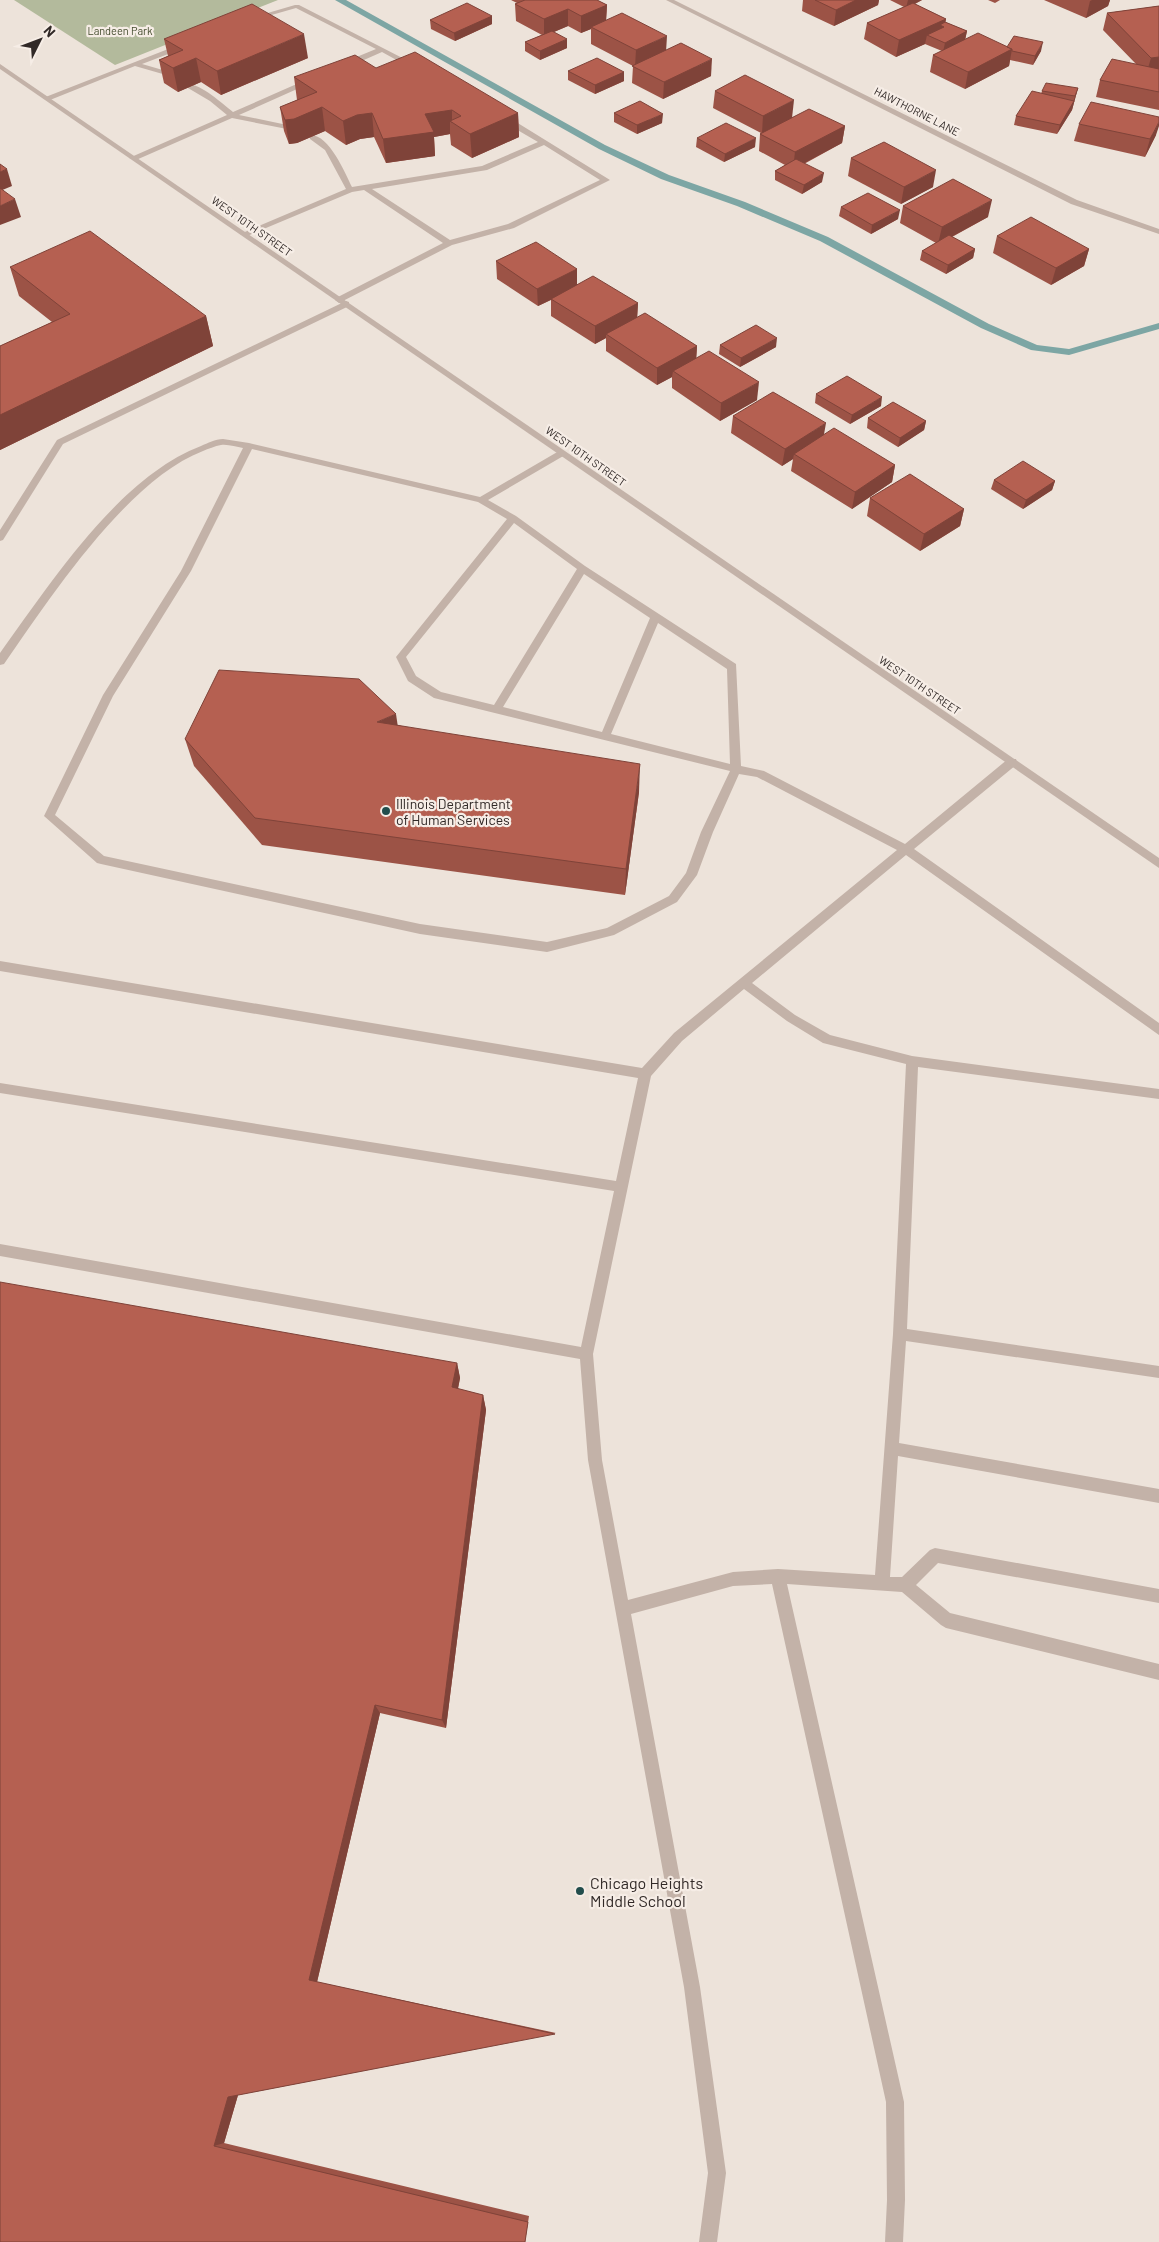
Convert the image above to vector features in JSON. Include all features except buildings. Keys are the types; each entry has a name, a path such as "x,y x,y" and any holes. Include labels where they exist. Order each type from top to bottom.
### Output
{"street":[{"name":"HAWTHORNE LANE","path":"669,0 1074,202 1159,232"},
{"path":"244,22 297,6 421,70"},
{"path":"47,98 189,43"},
{"path":"338,68 382,49"},
{"path":"134,64 162,71 178,78"},
{"name":"WEST 10TH STREET","path":"0,66 1159,864"},
{"path":"133,158 321,76"},
{"path":"191,86 213,99 233,116 289,128"},
{"path":"0,538 60,442 343,302 449,244 512,226 606,180 494,112"},
{"path":"313,137 328,149 350,190"},
{"path":"244,234 350,190 484,168 544,142"},
{"path":"366,188 449,244"},
{"path":"0,661 64,573 133,494 179,458 220,442 249,446 481,500 512,518 582,568 656,615 732,667 736,769 707,832 691,875 673,899 610,932 547,946 420,930 101,860 48,816 108,695 186,571 249,446"},
{"path":"481,500 562,453"},
{"path":"512,518 400,657 412,678 438,695 760,774 907,850 1159,1030"},
{"path":"496,710 582,568"},
{"path":"605,737 656,615"},
{"path":"708,2242 717,2173 692,1987 595,1460 586,1354 645,1074 678,1036 1012,762"},
{"path":"0,966 645,1074"},
{"path":"743,982 791,1018 828,1039 912,1061 1159,1094"},
{"path":"882,1583 900,1334 912,1061"},
{"path":"0,1088 621,1187"},
{"path":"0,1250 586,1354"},
{"path":"900,1334 1159,1372"},
{"path":"891,1448 1159,1496"},
{"path":"905,1584 935,1555 1159,1596"},
{"path":"622,1609 733,1579 778,1576 905,1584 946,1620 1159,1672"},
{"path":"778,1576 895,2102 896,2200 894,2242"}],"green space":[{"name":"Landeen Park","path":"14,0 278,0 115,65"}],"waterway":[{"path":"339,0 602,147 665,177 741,204 824,239 985,326 1035,348 1069,352 1159,326"}],"place":[{"name":"Illinois Department of Human Services","path":"386,811"},
{"name":"Chicago Heights Middle School","path":"580,1891"}]}
